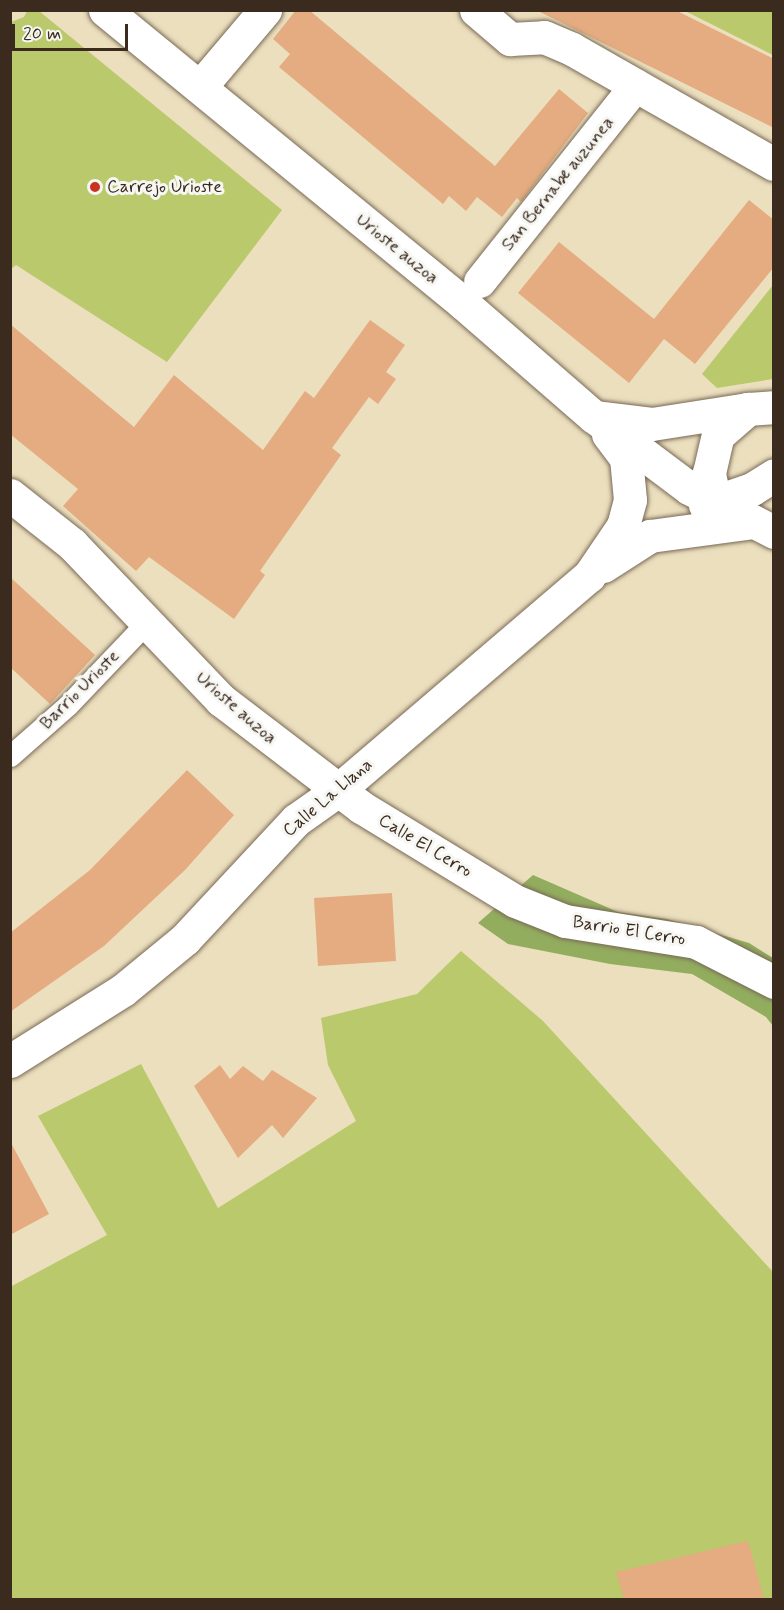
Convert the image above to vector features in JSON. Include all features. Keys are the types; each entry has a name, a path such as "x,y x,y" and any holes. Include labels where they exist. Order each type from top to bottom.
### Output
{"street":[{"name":"Urioste auzoa","path":"105,10 593,416 649,459 702,495 764,527"},
{"path":"200,87 265,10"},
{"path":"476,10 510,39 544,36 774,164"},
{"name":"San Bernabe auzunea","path":"480,282 636,86"},
{"path":"593,416 652,424 761,408"},
{"path":"589,576 670,528 702,495 718,435 761,408"},
{"path":"589,576 623,526 631,483 626,458 593,416"},
{"path":"649,459 647,493 653,508 670,528"},
{"path":"702,495 752,489 774,474"},
{"name":"Urioste auzoa","path":"10,495 72,544 221,700 337,791"},
{"path":"670,528 764,527"},
{"name":"Calle La Llana","path":"10,1061 123,990 185,939 296,820 337,791 589,576"},
{"name":"Calle El Cerro","path":"337,791 515,901"},
{"name":"Barrio El Cerro","path":"515,901 565,921 696,942 774,982"}],"lane":[{"name":"Barrio Urioste","path":"10,756 68,705 147,622"}],"green space":[{"path":"27,11 39,11 282,210 167,362 16,265 11,269 11,22 24,17"},
{"path":"685,11 773,11 773,55"},
{"path":"773,285 773,379 717,388 702,374"},
{"path":"533,875 618,912 667,919 749,943 773,958 773,1026 766,1017 692,974 610,964 508,944 478,923"},
{"path":"461,951 543,1021 773,1272 773,1599 11,1599 10,1287 107,1235 38,1116 141,1064 218,1208 356,1121 328,1065 321,1018 417,994"}],"building":[{"path":"296,10 309,10 495,166 559,89 588,113 521,202 517,198 502,217 477,197 466,211 449,196 443,204 279,67 290,54 273,39"},
{"path":"536,10 675,10 774,59 774,128"},
{"path":"749,200 774,220 774,267 695,364 664,339 629,383 518,293 559,242 654,319"},
{"path":"370,320 405,345 386,372 396,379 378,404 369,397 332,448 341,455 260,571 265,575 234,619 149,557 136,571 63,506 78,489 10,434 10,324 134,427 174,375 263,450 305,391 314,398"},
{"path":"10,577 95,655 50,704 10,667"},
{"path":"187,770 234,815 185,870 104,946 10,1012 10,933 90,870"},
{"path":"392,893 396,961 318,966 314,898"},
{"path":"220,1065 230,1079 243,1066 263,1081 272,1070 317,1098 283,1138 272,1125 238,1158 194,1086"},
{"path":"10,1141 49,1214 10,1235"},
{"path":"748,1541 764,1599 624,1599 616,1572"}],"place":[{"name":"Carrejo Urioste","path":"95,187"}]}
